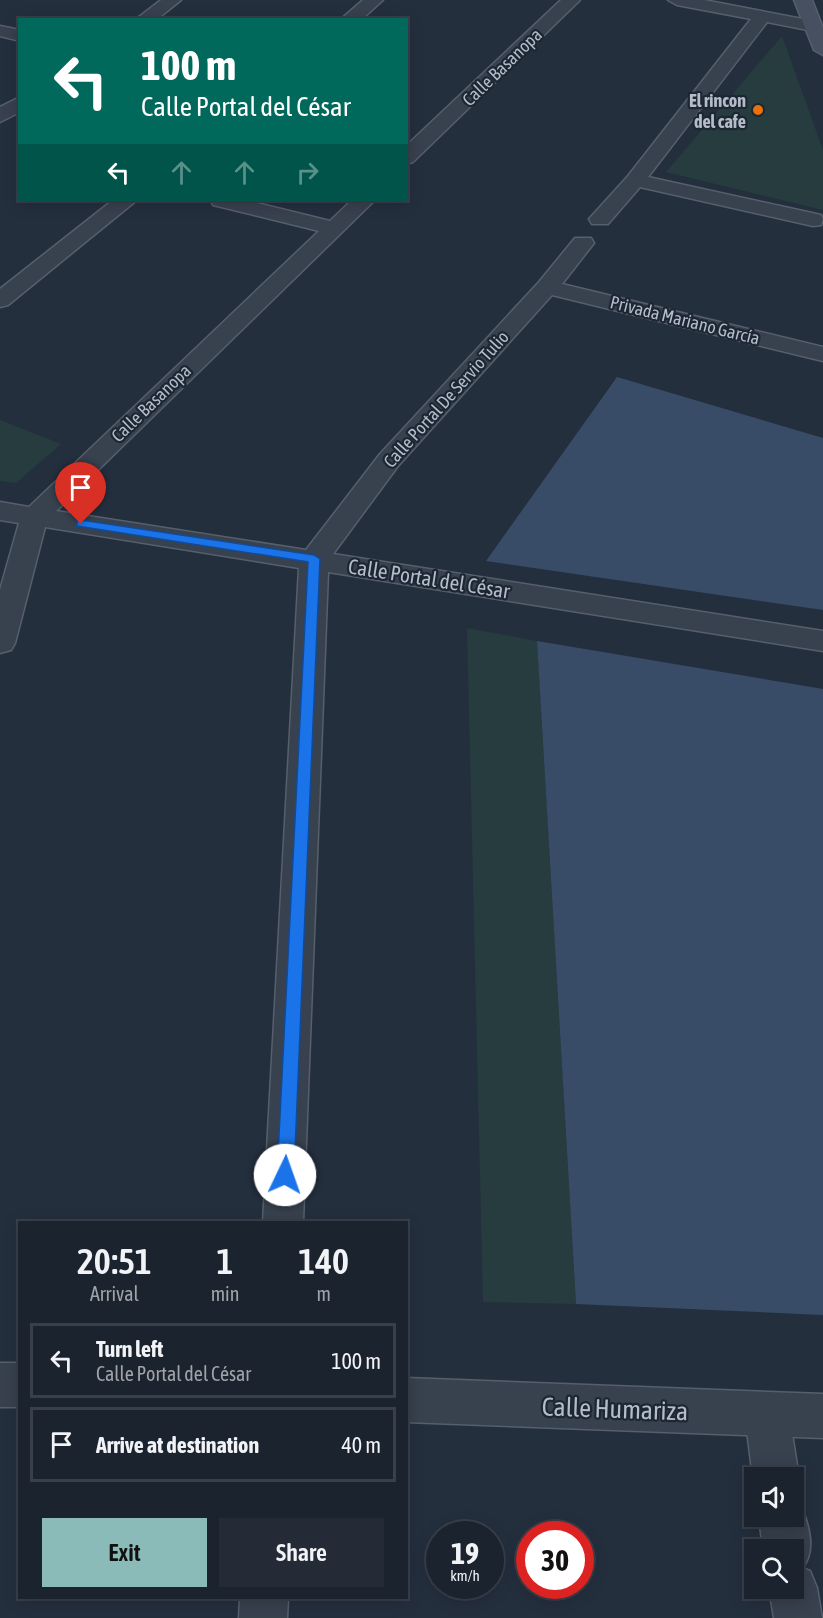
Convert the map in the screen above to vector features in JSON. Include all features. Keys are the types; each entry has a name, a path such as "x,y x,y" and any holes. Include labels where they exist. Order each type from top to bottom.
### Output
{"main road":[{"path":"803,0 823,50"}],"street":[{"path":"147,18 172,0"},
{"path":"352,18 374,0"},
{"name":"Calle Basanopa","path":"408,156 571,0"},
{"path":"677,0 813,26"},
{"path":"600,219 635,180 762,17"},
{"path":"0,31 18,36"},
{"path":"0,116 18,104"},
{"path":"408,126 434,132"},
{"path":"635,180 813,220"},
{"path":"0,300 125,201"},
{"path":"225,201 334,228"},
{"name":"Calle Basanopa","path":"34,517 363,201"},
{"name":"Calle Portal De Servio Tulio","path":"314,559 389,460 547,287 583,243"},
{"name":"Privada Mariano García","path":"547,287 823,354"},
{"name":"Calle Portal del César","path":"0,511 823,641"},
{"path":"0,643 34,517"},
{"path":"283,1221 314,559"},
{"path":"0,1385 18,1385"},
{"name":"Calle Humariza","path":"408,1400 823,1416"},
{"path":"767,1415 774,1467"},
{"path":"263,1618 264,1599"},
{"path":"795,1599 798,1618"}],"green space":[{"path":"782,36 823,150 823,210 666,172"},
{"path":"0,420 61,444 16,483 0,481"},
{"path":"467,628 537,641 576,1304 483,1302"}],"water":[{"path":"617,377 823,438 823,610 486,561"},
{"path":"537,641 823,689 823,1315 576,1304"}],"place":[{"name":"El rincon del cafe","path":"758,110"}],"route":[{"path":"81,524 314,559 285,1175"}]}
